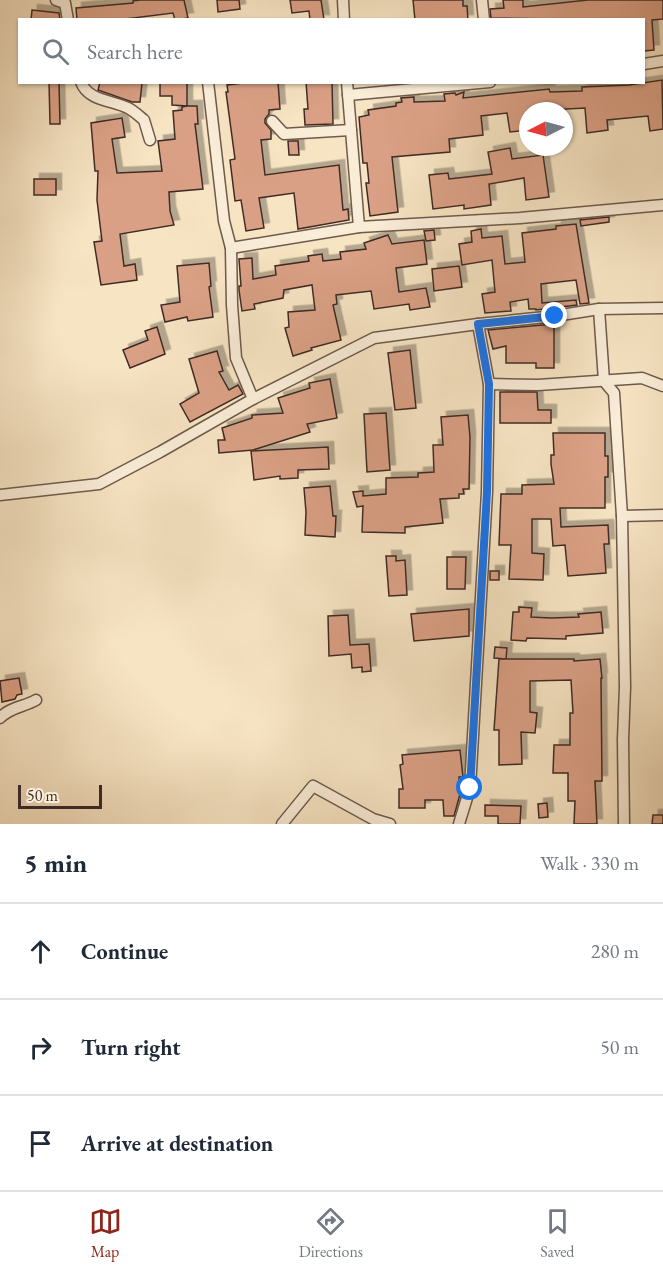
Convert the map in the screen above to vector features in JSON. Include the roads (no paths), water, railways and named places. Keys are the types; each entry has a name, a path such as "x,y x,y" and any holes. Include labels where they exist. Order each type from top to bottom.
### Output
{"street":[{"path":"56,0 65,3 68,18"},
{"path":"343,0 344,18"},
{"path":"482,0 484,18"},
{"path":"645,64 663,61"},
{"path":"82,84 83,88 95,97 127,108 144,120 150,140"},
{"path":"208,84 224,221 231,248 236,358 253,399"},
{"path":"347,84 359,228"},
{"path":"348,95 468,84"},
{"path":"273,120 284,134 351,130"},
{"path":"231,248 359,228 520,218 663,205"},
{"path":"0,495 99,484 253,399 374,338 599,309 663,308"},
{"path":"599,309 604,381 614,393 622,516 625,687 624,824"},
{"path":"459,824 470,788 487,492 489,384 478,324"},
{"path":"489,384 538,385 642,378 663,386"},
{"path":"622,516 663,515"},
{"path":"0,718 4,713 19,705 36,700"},
{"path":"282,824 313,786 374,819 390,824"}]}
